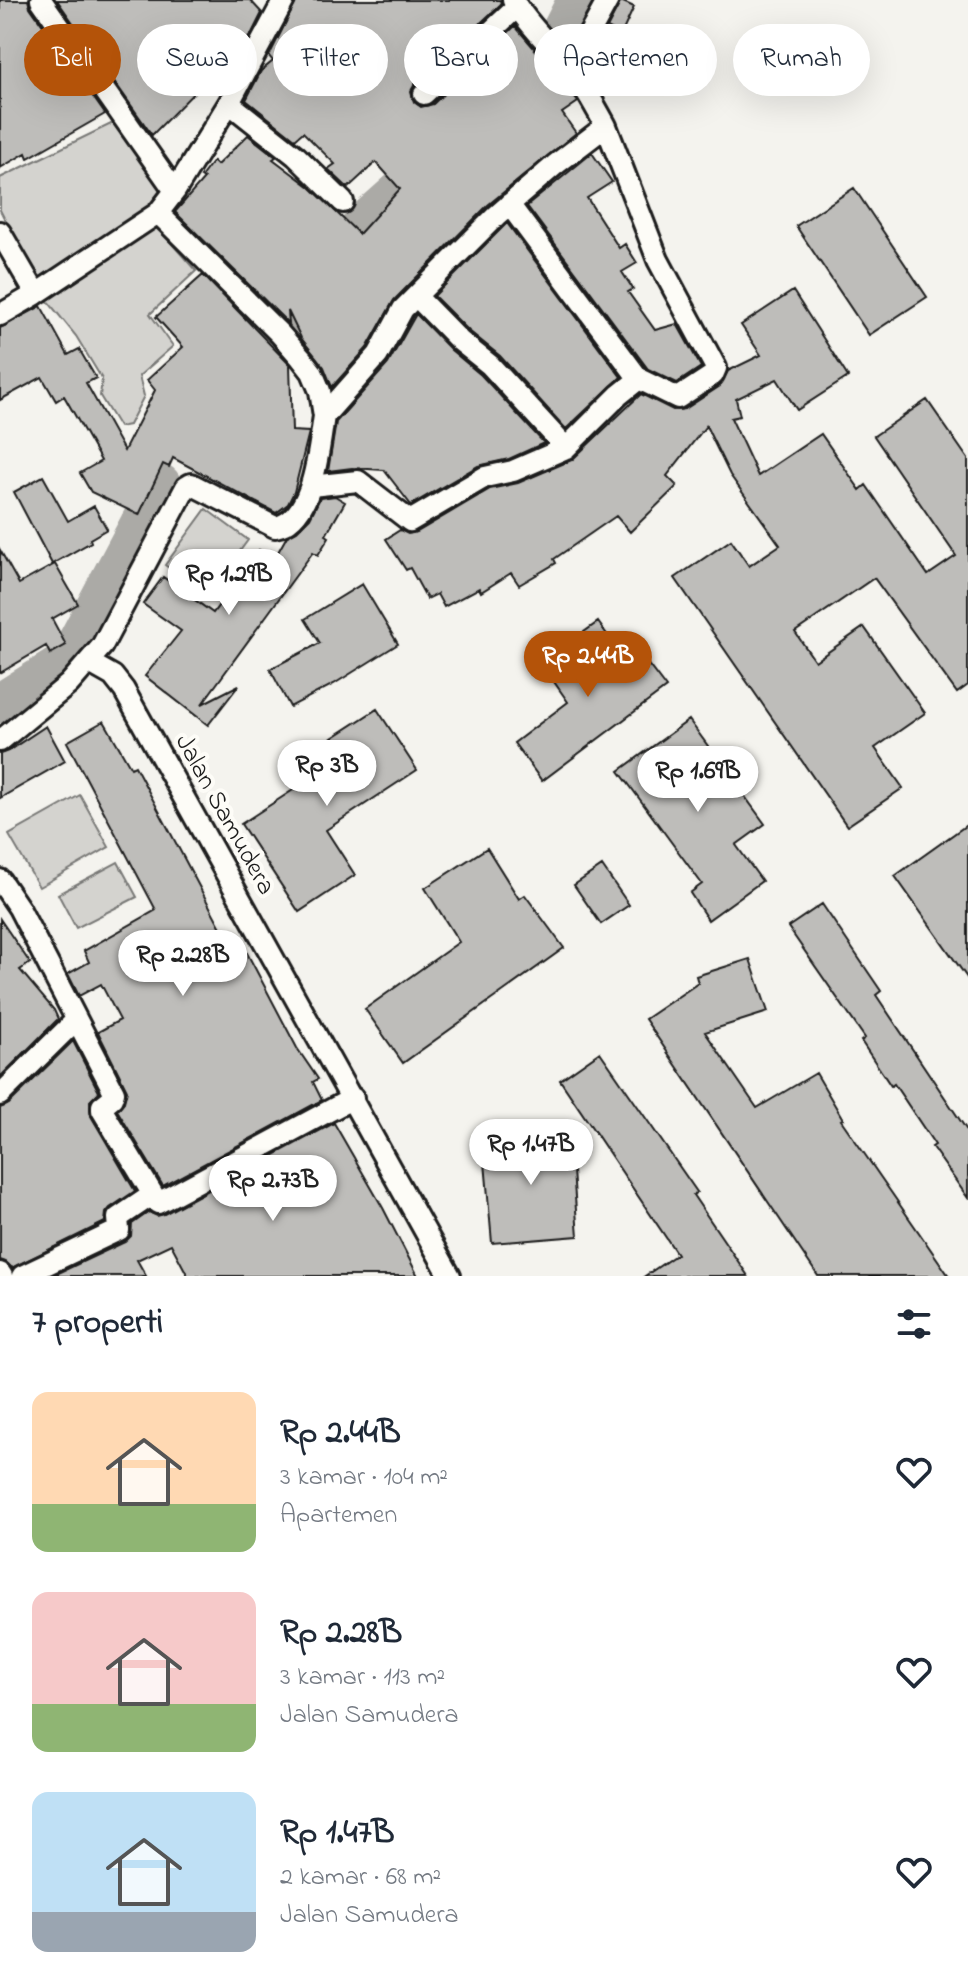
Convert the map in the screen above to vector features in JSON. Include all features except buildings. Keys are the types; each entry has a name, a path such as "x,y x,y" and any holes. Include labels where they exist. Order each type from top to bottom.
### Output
{"street":[{"path":"41,0 175,191"},
{"path":"0,315 158,213 229,103 284,0"},
{"path":"595,24 608,0"},
{"path":"494,24 515,3 534,27"},
{"path":"509,204 639,379 678,398 713,375 716,368 658,260 606,126 590,96"},
{"path":"229,103 296,156 343,202"},
{"path":"324,416 378,355 403,309 509,204 606,126"},
{"path":"0,741 90,663 186,487 191,484 275,527 285,525 298,511 311,486 324,416 320,391 312,372 158,213"},
{"path":"0,232 36,294"},
{"path":"416,296 460,341 490,365 566,448"},
{"path":"311,486 358,481 410,521 485,477 513,471 566,448 639,379"},
{"name":"Jalan Samudera","path":"90,663 113,676 124,690 450,1276"},
{"path":"0,880 19,908 114,1092 102,1110 152,1195 160,1202 353,1098"},
{"path":"0,1095 75,1021"},
{"path":"22,1276 119,1230 118,1218 152,1195"}],"shaded area":[{"path":"113,123 161,190 146,211 37,282 0,210 0,178"},
{"path":"156,226 196,271 150,314 173,346 139,376 144,396 129,425 119,427 100,396 102,379 76,336 46,299"},
{"path":"206,509 248,540 207,596 165,565"},
{"path":"80,795 109,847 39,887 9,835"},
{"path":"118,862 137,897 76,928 58,894"}],"waterway":[{"path":"509,103 546,61 577,0"},
{"path":"291,339 310,314 333,259 369,218 434,160"},
{"path":"0,703 67,661 161,484"}]}
